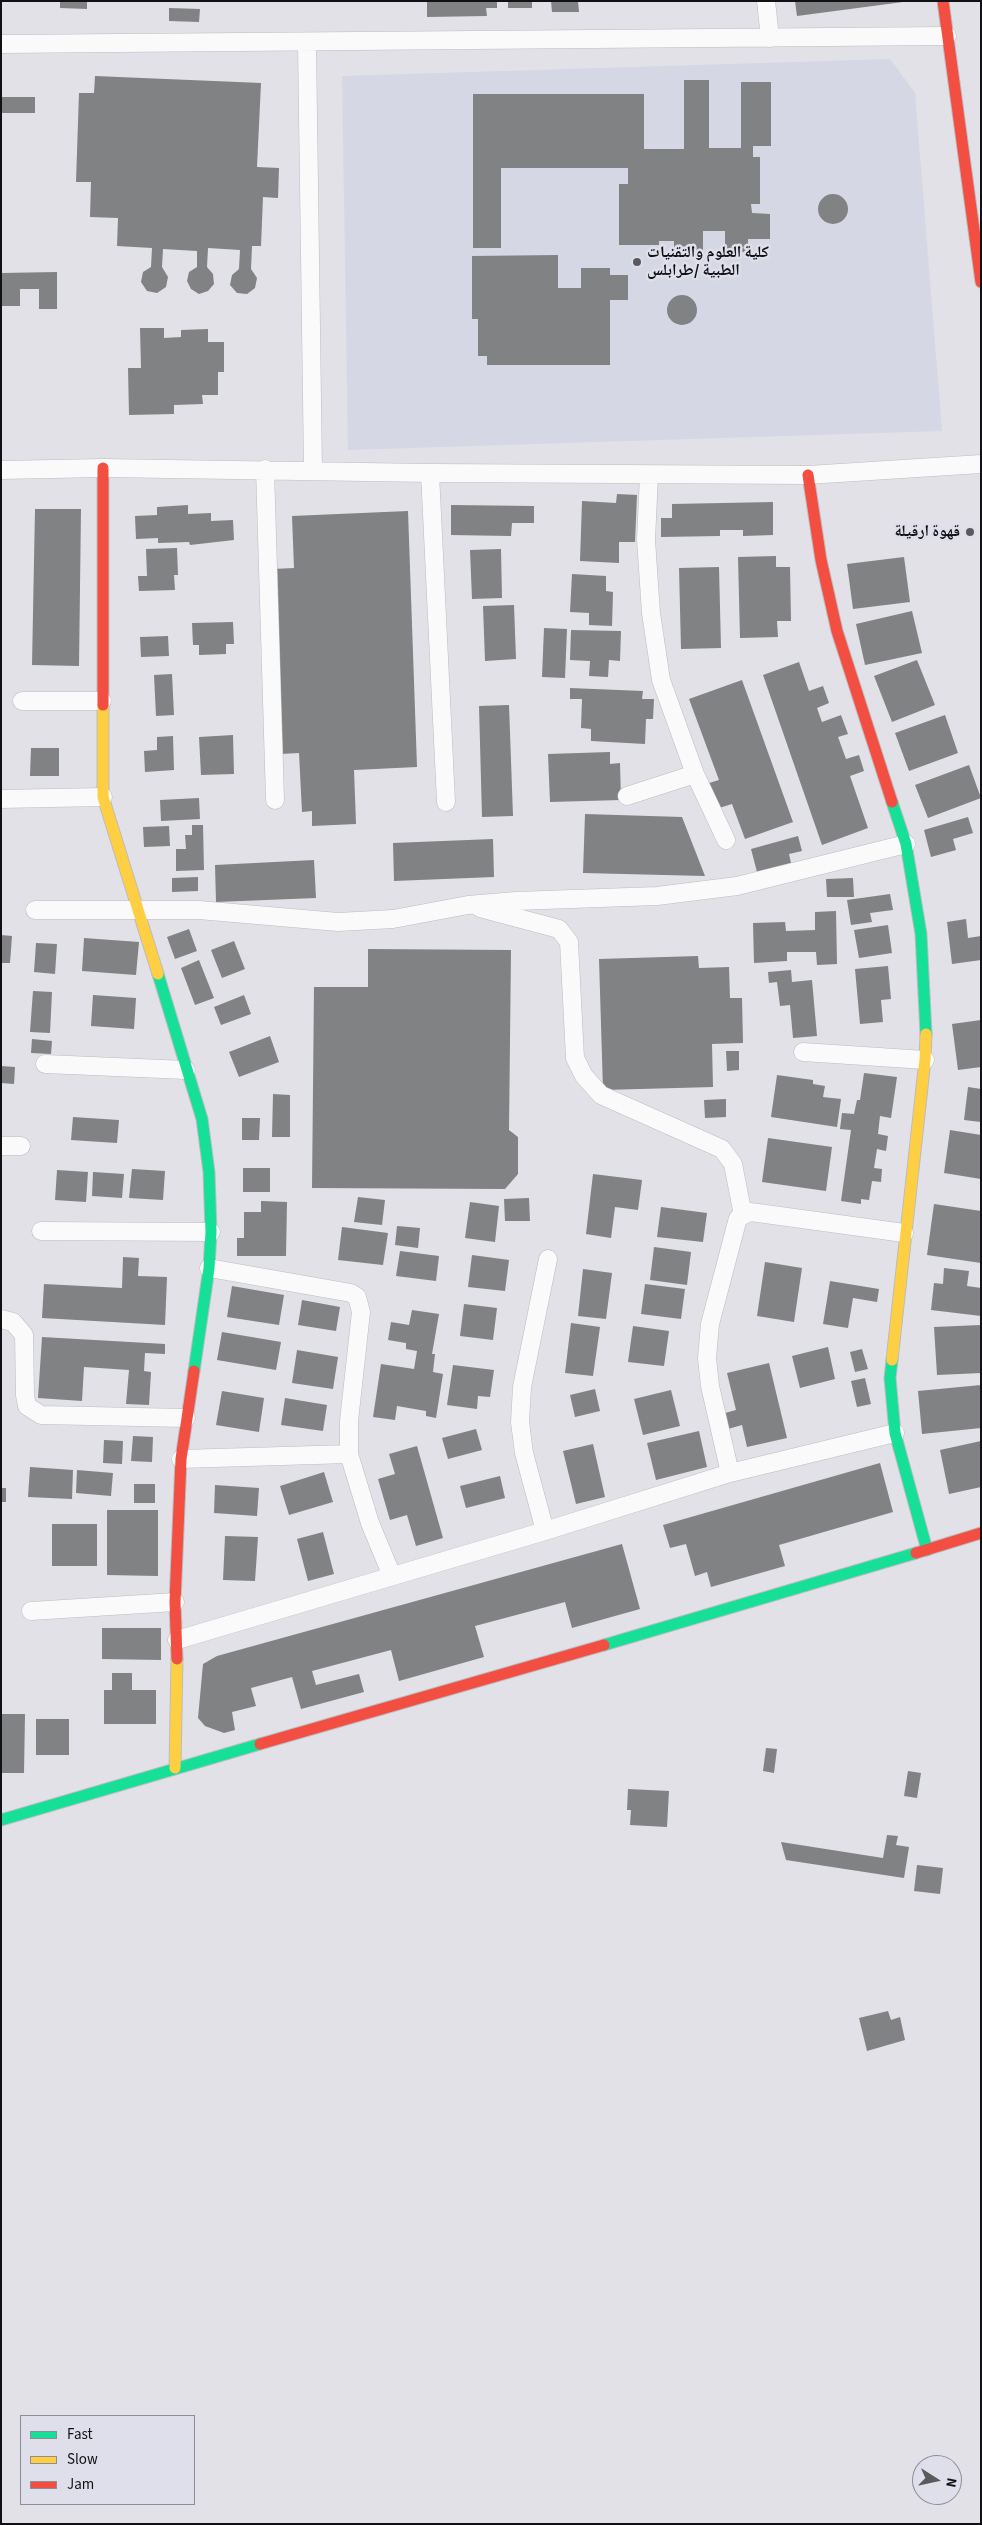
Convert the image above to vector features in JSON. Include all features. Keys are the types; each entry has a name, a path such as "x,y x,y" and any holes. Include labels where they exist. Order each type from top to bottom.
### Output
{"street":[{"path":"766,1 770,38"},
{"path":"943,1 981,282"},
{"path":"1,44 307,43 947,36"},
{"path":"307,43 314,470"},
{"path":"1,470 103,468 265,469 430,473 808,475 981,464"},
{"path":"103,468 103,797 202,1119 209,1172 212,1232 209,1268 181,1459 175,1602 177,1640 175,1768"},
{"path":"265,469 275,800"},
{"path":"430,473 446,802"},
{"path":"649,475 646,540 651,613 661,680 695,774 726,840"},
{"path":"808,475 821,560 837,631 866,727 906,844 921,934 926,1014 925,1060 904,1233 890,1378 895,1433 927,1550"},
{"path":"22,701 102,701"},
{"path":"626,796 695,774"},
{"path":"1,799 103,797"},
{"path":"35,910 199,910 338,922 393,919 468,905 516,900 657,896 737,886 906,844"},
{"path":"468,905 559,930 569,942 575,1058 584,1076 601,1095 722,1149 733,1164 743,1215"},
{"path":"803,1052 925,1060"},
{"path":"45,1064 186,1070"},
{"path":"1,1146 21,1146"},
{"path":"730,1473 710,1386 707,1358 710,1324 734,1227 738,1218 743,1215 758,1213 904,1233"},
{"path":"41,1231 212,1232"},
{"path":"545,1531 524,1452 520,1422 522,1387 548,1259"},
{"path":"209,1268 351,1293 357,1297 361,1312 348,1421 349,1454 370,1524 392,1576"},
{"path":"1,1320 13,1322 24,1335 27,1406 41,1415 186,1418"},
{"path":"177,1640 545,1531 730,1473 895,1433"},
{"path":"181,1459 349,1454"},
{"path":"1,1820 175,1768 788,1592 981,1533"},
{"path":"30,1611 175,1602"}],"shaded area":[{"name":"كلية العلوم والتقنيات الطبية /طرابلس","path":"890,59 915,93 942,431 348,450 342,76"}],"building":[{"path":"60,1 87,1 87,9 60,8"},
{"path":"427,1 497,1 497,8 486,8 487,16 427,17"},
{"path":"508,1 532,1 532,8 508,8"},
{"path":"551,1 578,1 579,12 552,12"},
{"path":"795,1 903,1 903,2 797,16"},
{"path":"169,8 200,9 199,22 169,21"},
{"path":"95,76 261,83 257,167 279,168 278,198 263,197 261,246 252,246 251,269 257,278 255,288 247,294 237,293 230,285 232,275 239,269 240,250 208,248 207,267 213,274 214,284 208,291 199,294 191,289 187,281 189,272 197,267 197,251 163,249 162,267 168,277 166,287 157,293 147,291 141,282 143,272 151,267 152,248 117,246 118,218 90,217 91,182 76,182 79,93 94,93"},
{"path":"684,80 709,80 709,148 741,148 741,82 771,82 771,146 753,146 753,157 760,157 760,204 751,204 752,213 770,214 770,239 748,239 748,252 725,252 725,231 703,231 703,255 674,255 674,241 659,241 659,245 619,245 619,184 628,184 628,168 501,168 501,248 473,248 473,94 644,94 644,149 684,149"},
{"path":"1,97 35,97 35,113 1,113"},
{"path":"833,194 844,198 848,209 844,220 833,224 822,220 818,209 822,198"},
{"path":"558,255 558,288 581,288 581,268 610,268 610,275 628,275 628,300 610,300 610,365 487,365 487,356 478,356 478,319 472,319 472,256"},
{"path":"57,272 57,309 39,309 39,289 20,289 20,306 1,306 1,273"},
{"path":"682,295 693,299 697,310 693,321 682,325 671,321 667,310 671,299"},
{"path":"140,328 164,328 164,338 181,337 181,330 208,329 208,342 224,342 224,372 218,372 218,395 202,395 203,404 174,405 174,414 129,415 128,368 141,368"},
{"path":"617,494 637,495 635,542 619,542 619,563 580,561 582,501 616,503"},
{"path":"773,502 773,535 743,536 743,530 720,530 720,536 661,537 661,518 672,518 672,504"},
{"path":"188,505 188,514 211,513 211,521 233,520 234,540 190,545 189,542 158,543 158,538 136,539 135,516 157,515 157,507"},
{"path":"451,505 534,506 534,523 512,523 511,536 451,535"},
{"path":"35,509 81,509 79,666 32,665"},
{"path":"408,511 417,767 354,770 356,824 312,826 312,811 302,812 299,753 280,754 273,569 294,568 292,516"},
{"path":"177,548 178,575 174,575 175,590 139,591 138,576 147,576 146,549"},
{"path":"501,549 502,598 472,599 470,550"},
{"path":"776,556 776,567 790,567 791,621 777,621 778,637 740,638 738,557"},
{"path":"904,557 910,602 853,609 847,564"},
{"path":"719,567 721,648 681,649 679,568"},
{"path":"572,574 606,576 606,591 613,592 612,626 589,625 589,613 570,612"},
{"path":"514,605 516,659 485,661 483,606"},
{"path":"912,611 922,653 865,665 856,624"},
{"path":"233,622 234,644 226,644 226,654 199,655 199,645 193,645 192,623"},
{"path":"544,628 567,629 565,678 542,677"},
{"path":"571,630 621,631 620,661 609,660 608,677 589,676 590,661 570,660"},
{"path":"168,636 169,656 141,657 140,637"},
{"path":"917,660 935,705 892,722 874,676"},
{"path":"799,662 809,691 823,686 829,703 817,708 822,722 841,715 848,734 838,737 846,759 859,755 864,771 850,776 868,828 822,845 763,675"},
{"path":"172,674 174,715 156,716 154,675"},
{"path":"742,680 793,822 745,839 732,804 719,808 709,783 719,780 689,699"},
{"path":"570,688 643,691 642,699 654,699 653,719 646,719 645,744 591,741 591,729 581,728 582,699 570,699"},
{"path":"509,705 513,816 482,817 479,706"},
{"path":"945,715 958,753 909,771 895,733"},
{"path":"233,735 234,774 201,775 199,737"},
{"path":"173,736 174,770 145,772 144,751 157,750 157,737"},
{"path":"31,748 59,748 59,776 30,776"},
{"path":"610,752 610,764 620,763 621,800 550,802 548,754"},
{"path":"969,765 981,798 928,818 915,785"},
{"path":"199,798 200,819 161,821 160,800"},
{"path":"585,814 682,817 705,876 583,873"},
{"path":"968,817 973,833 953,839 956,850 931,857 924,830"},
{"path":"192,825 203,825 204,870 176,871 176,849 186,849 185,835 192,835"},
{"path":"169,826 170,846 144,847 143,827"},
{"path":"798,836 802,851 789,854 791,863 757,872 751,849"},
{"path":"493,839 494,877 394,881 393,843"},
{"path":"314,860 316,898 216,902 215,865"},
{"path":"198,877 198,891 172,892 172,878"},
{"path":"853,878 854,897 827,897 826,879"},
{"path":"890,894 893,910 870,913 872,922 851,925 847,900"},
{"path":"836,911 837,964 817,965 816,952 787,952 787,961 754,963 753,923 785,922 786,931 815,930 815,912"},
{"path":"966,919 968,938 981,936 981,960 952,964 947,922"},
{"path":"888,925 892,953 859,958 854,930"},
{"path":"189,929 197,951 175,959 167,937"},
{"path":"1,935 12,936 10,963 1,963"},
{"path":"84,938 139,942 136,975 82,971"},
{"path":"234,941 245,969 222,978 211,950"},
{"path":"36,943 57,944 55,974 34,972"},
{"path":"368,949 511,950 509,1130 518,1137 518,1174 505,1189 312,1188 314,987 368,987"},
{"path":"698,956 699,968 729,967 730,998 742,998 743,1043 712,1044 713,1087 603,1090 599,959"},
{"path":"199,960 214,998 195,1005 181,968"},
{"path":"888,966 891,999 881,1000 883,1022 860,1024 855,969"},
{"path":"791,970 792,982 812,980 817,1036 793,1038 790,1005 780,1006 777,982 769,983 768,972"},
{"path":"33,991 52,992 50,1033 30,1032"},
{"path":"93,995 136,998 134,1029 91,1026"},
{"path":"244,995 251,1014 221,1025 214,1007"},
{"path":"981,1020 981,1067 958,1070 952,1024"},
{"path":"270,1036 279,1062 239,1077 229,1052"},
{"path":"32,1039 52,1041 51,1054 31,1053"},
{"path":"726,1051 739,1051 739,1070 727,1071"},
{"path":"1,1066 15,1067 14,1084 1,1083"},
{"path":"864,1073 897,1077 891,1118 880,1116 878,1134 888,1136 886,1151 877,1149 874,1168 882,1169 881,1182 872,1181 869,1200 861,1199 861,1204 841,1201 851,1130 840,1129 842,1113 854,1114 857,1100 860,1100"},
{"path":"777,1075 813,1080 813,1084 825,1086 823,1097 841,1099 837,1127 771,1117"},
{"path":"968,1087 981,1089 981,1122 964,1120"},
{"path":"273,1094 290,1095 290,1137 272,1137"},
{"path":"726,1099 726,1117 705,1118 704,1100"},
{"path":"73,1117 119,1120 117,1143 71,1140"},
{"path":"242,1118 260,1118 259,1140 242,1140"},
{"path":"950,1130 981,1135 981,1179 944,1173"},
{"path":"768,1138 832,1147 826,1191 762,1182"},
{"path":"243,1168 270,1168 270,1192 243,1192"},
{"path":"132,1169 165,1171 163,1200 129,1198"},
{"path":"57,1170 88,1172 86,1202 55,1200"},
{"path":"93,1172 124,1174 122,1198 92,1196"},
{"path":"593,1174 642,1180 638,1210 615,1207 611,1238 586,1234"},
{"path":"358,1197 385,1200 382,1225 354,1222"},
{"path":"529,1198 530,1221 505,1221 504,1199"},
{"path":"261,1201 287,1202 286,1256 237,1256 237,1238 244,1238 244,1212 261,1212"},
{"path":"470,1202 499,1206 495,1242 465,1238"},
{"path":"934,1204 981,1211 981,1263 927,1255"},
{"path":"661,1207 707,1213 703,1242 657,1237"},
{"path":"397,1226 420,1228 418,1248 395,1245"},
{"path":"342,1227 388,1233 383,1265 338,1260"},
{"path":"654,1247 691,1252 687,1285 650,1280"},
{"path":"400,1251 439,1256 436,1281 396,1276"},
{"path":"472,1255 509,1260 505,1291 468,1287"},
{"path":"123,1257 139,1258 138,1276 167,1277 165,1325 42,1318 44,1284 122,1288"},
{"path":"765,1262 802,1268 794,1322 757,1316"},
{"path":"944,1268 969,1271 967,1286 981,1288 981,1316 931,1310 934,1283 943,1284"},
{"path":"583,1269 612,1273 606,1319 578,1316"},
{"path":"830,1281 879,1289 877,1302 853,1298 848,1328 823,1324"},
{"path":"645,1284 685,1289 681,1319 641,1314"},
{"path":"232,1286 284,1295 279,1325 227,1317"},
{"path":"302,1300 340,1307 336,1331 298,1325"},
{"path":"464,1304 497,1308 493,1340 460,1336"},
{"path":"412,1310 439,1314 432,1354 435,1354 433,1372 443,1374 436,1418 426,1416 426,1411 397,1406 395,1420 373,1417 381,1364 414,1369 417,1351 406,1349 406,1343 388,1340 391,1322 409,1325"},
{"path":"571,1323 600,1327 593,1376 565,1373"},
{"path":"981,1325 981,1373 937,1375 934,1327"},
{"path":"633,1326 669,1331 664,1366 628,1362"},
{"path":"222,1332 281,1342 276,1370 217,1360"},
{"path":"42,1337 165,1344 165,1354 145,1353 144,1371 151,1372 149,1405 126,1404 129,1370 84,1367 82,1401 38,1398"},
{"path":"828,1347 835,1379 800,1388 792,1356"},
{"path":"862,1349 868,1369 855,1372 850,1352"},
{"path":"297,1350 338,1357 333,1389 292,1383"},
{"path":"769,1363 787,1438 747,1447 742,1425 728,1429 725,1413 736,1410 727,1373"},
{"path":"453,1365 494,1370 490,1397 478,1396 477,1409 447,1405"},
{"path":"865,1378 871,1404 857,1407 851,1381"},
{"path":"981,1385 981,1428 922,1434 918,1391"},
{"path":"595,1389 600,1411 575,1417 570,1395"},
{"path":"671,1390 680,1426 643,1435 634,1399"},
{"path":"222,1391 264,1398 259,1432 216,1425"},
{"path":"285,1398 327,1405 323,1431 281,1425"},
{"path":"476,1429 482,1450 448,1459 442,1438"},
{"path":"699,1431 707,1467 656,1480 647,1443"},
{"path":"133,1436 153,1437 152,1462 131,1461"},
{"path":"104,1440 123,1441 122,1464 103,1463"},
{"path":"981,1441 981,1487 949,1494 940,1450"},
{"path":"593,1444 605,1497 576,1504 563,1451"},
{"path":"417,1446 443,1538 416,1546 407,1515 390,1520 378,1479 395,1474 389,1454"},
{"path":"880,1463 893,1512 779,1545 785,1566 711,1587 707,1572 695,1576 686,1544 670,1548 663,1525"},
{"path":"30,1467 73,1470 72,1499 28,1497"},
{"path":"77,1470 113,1473 111,1496 76,1493"},
{"path":"324,1472 333,1502 289,1515 280,1486"},
{"path":"500,1476 505,1498 466,1508 460,1486"},
{"path":"134,1484 155,1484 155,1503 134,1503"},
{"path":"215,1485 259,1488 257,1516 214,1513"},
{"path":"1,1488 6,1488 6,1502 1,1502"},
{"path":"107,1510 158,1510 158,1576 107,1575"},
{"path":"52,1524 97,1524 97,1566 52,1566"},
{"path":"323,1532 334,1574 308,1581 297,1539"},
{"path":"225,1536 258,1537 255,1581 223,1580"},
{"path":"622,1544 640,1609 572,1628 565,1602 475,1626 484,1657 399,1681 391,1650 312,1671 316,1685 359,1674 364,1692 301,1709 292,1677 251,1688 256,1706 232,1712 235,1730 224,1733 205,1726 198,1718 203,1664 217,1656"},
{"path":"102,1628 161,1628 161,1660 102,1659"},
{"path":"112,1673 132,1673 132,1690 156,1690 156,1724 104,1724 104,1690 112,1690"},
{"path":"1,1714 25,1714 24,1773 1,1773"},
{"path":"36,1719 69,1719 69,1755 36,1755"},
{"path":"766,1748 777,1749 774,1773 763,1771"},
{"path":"908,1771 921,1773 917,1798 904,1796"},
{"path":"628,1789 669,1791 667,1827 630,1825 631,1810 627,1810"},
{"path":"887,1835 898,1836 896,1845 909,1847 904,1878 786,1860 781,1842 883,1858"},
{"path":"917,1865 943,1868 940,1894 914,1891"},
{"path":"888,2011 891,2020 900,2017 905,2040 867,2051 859,2018"}],"traffic: fast":[{"path":"892,802 906,844 921,934 926,1034"},
{"path":"158,974 202,1119 209,1172 211,1232 209,1268 194,1371"},
{"path":"892,1360 890,1378 895,1433 927,1550"},
{"path":"604,1645 916,1553"},
{"path":"1,1820 260,1744"}],"traffic: slow":[{"path":"103,705 103,797 158,974"},
{"path":"892,1360 925,1060 926,1034"},
{"path":"175,1768 177,1659"}],"traffic: jam":[{"path":"943,1 981,282"},
{"path":"103,468 103,705"},
{"path":"808,475 821,560 837,631 892,802"},
{"path":"177,1659 175,1602 181,1459 194,1371"},
{"path":"916,1553 981,1533"},
{"path":"260,1744 604,1645"}],"place":[{"name":"كلية العلوم والتقنيات الطبية /طرابلس","path":"637,262"},
{"name":"قهوة ارقيلة","path":"970,532"}]}
